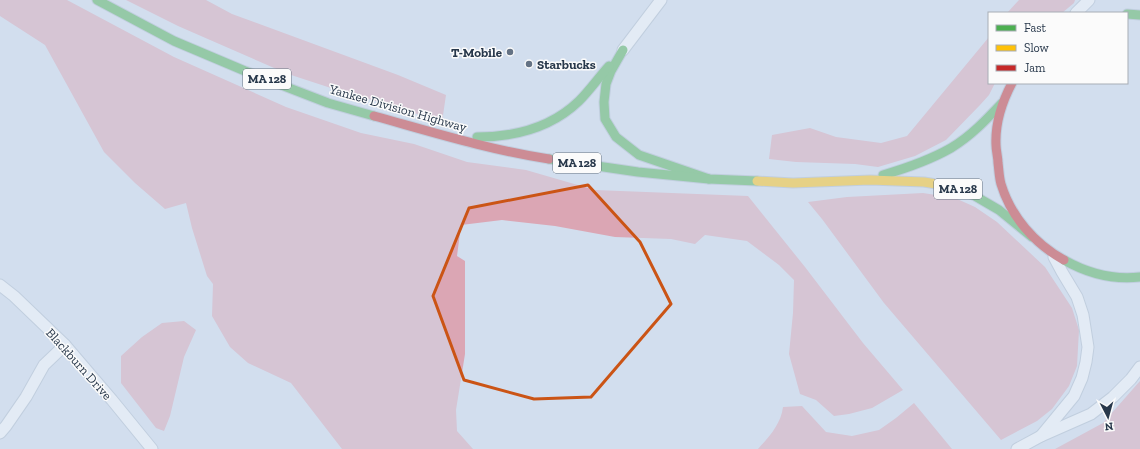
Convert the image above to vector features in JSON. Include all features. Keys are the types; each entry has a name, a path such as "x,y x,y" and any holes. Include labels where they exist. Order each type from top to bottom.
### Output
{"highway":[{"name":"Yankee Division Highway","path":"97,0 174,41 245,71 328,102 446,136 526,155 638,172 709,179"},
{"path":"1128,14 1140,15"},
{"path":"446,136 482,137 513,135 537,128 555,120 578,102 623,50"},
{"path":"623,50 611,71 606,84 604,102 605,119 616,137 639,155 709,179"},
{"name":"MA 128","path":"870,180 916,165 962,141 978,128 1003,102 1012,84"},
{"path":"1003,102 998,122 996,140 1001,183 1013,211 1032,237"},
{"name":"MA 128","path":"709,179 793,183 870,180 924,182 955,188 975,196 999,210 1052,254 1071,265 1095,274 1114,277 1140,277"}],"street":[{"path":"623,50 661,0"},
{"path":"1077,12 1089,0"},
{"path":"1041,436 1074,396 1082,378 1088,347 1084,314 1077,297 1052,254"},
{"name":"Blackburn Drive","path":"0,285 14,296 65,345 152,449"},
{"path":"0,432 6,426 26,397 44,365 65,345"},
{"path":"1017,449 1041,436 1091,414 1113,397 1131,379 1140,367"}],"highlighted area":[{"path":"588,185 640,242 671,304 591,397 534,399 464,380 433,296 469,208"}],"shaded area":[{"path":"0,0 67,0 174,57 286,107 361,133 414,144 467,162 526,170 595,190 748,196 863,343 903,390 872,408 834,416 816,400 800,394 789,354 793,313 794,280 779,265 747,241 705,235 695,244 671,239 615,237 555,226 502,220 461,225 457,256 465,261 465,354 456,410 457,431 473,449 342,449 291,383 248,363 230,347 212,316 213,284 207,276 186,203 165,209 135,183 104,152 45,45 0,16"},
{"path":"126,0 206,0 232,14 398,75 446,95 442,122 288,74 178,26"},
{"path":"1019,0 1075,0 1074,3 1063,12 1008,12"},
{"path":"988,38 988,84 994,84 989,95 946,140 915,156 878,167 855,164 796,162 769,159 772,135 810,128 836,137 881,143 907,136"},
{"path":"923,193 955,198 975,207 997,222 1045,267 1072,308 1079,330 1077,366 1069,386 1052,409 1037,421 1001,440 884,303 808,202 847,197"},
{"path":"184,321 196,330 184,357 170,416 164,431 156,428 121,383 121,356 142,337 162,323"},
{"path":"1140,381 1140,449 1055,449 1103,423"},
{"path":"914,403 952,449 758,449 777,425 783,407 802,406 826,432 852,436 879,430"}],"traffic: fast":[{"path":"97,0 174,41 245,71 328,103 374,116"},
{"path":"1128,14 1140,15"},
{"path":"623,50 611,71 606,84 604,102 605,119 616,137 639,155 709,179 757,181"},
{"path":"477,137 491,137 518,133 556,118 579,101 609,66"},
{"path":"883,175 901,170 951,148 972,133 1002,103"},
{"path":"549,159 638,172 709,179"},
{"path":"964,191 999,210 1032,237"},
{"path":"1064,260 1091,272 1120,277 1140,277"}],"traffic: slow":[{"path":"757,181 793,183 870,180 924,182 955,187 964,191"}],"traffic: jam":[{"path":"1012,84 1002,105 996,137 1001,184 1011,208 1025,228 1043,246 1064,260"},
{"path":"374,116 483,146 549,159"}],"place":[{"name":"T-Mobile","path":"510,52"},
{"name":"Starbucks","path":"529,64"}]}
